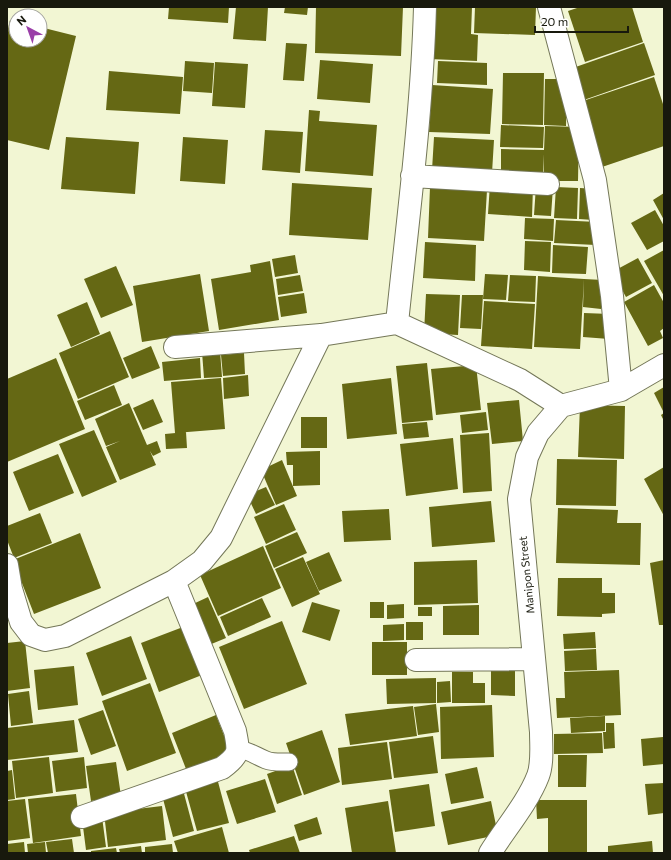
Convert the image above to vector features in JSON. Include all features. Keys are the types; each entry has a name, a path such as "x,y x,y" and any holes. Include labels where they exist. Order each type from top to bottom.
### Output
{"street":[{"path":"397,323 424,42 425,7"},
{"path":"549,7 595,180 612,296 621,390"},
{"path":"412,176 548,184"},
{"path":"175,347 321,335 397,323 520,380 561,406 621,390 664,365"},
{"path":"7,565 11,589 21,622 31,635 45,640 65,636 174,581 202,562 221,538 321,335"},
{"name":"Manipon Street","path":"490,853 529,794 538,775 541,756 541,732 519,499 527,457 538,433 561,406"},
{"path":"82,817 222,768 234,760 239,749 235,731 174,581"},
{"path":"416,660 534,659"}],"lane":[{"path":"239,749 250,751 266,760 275,762 289,762"}],"building":[{"path":"169,7 229,7 228,23 168,19"},
{"path":"236,7 268,7 266,41 233,39"},
{"path":"285,7 308,7 307,15 284,13"},
{"path":"316,7 403,7 401,56 315,53"},
{"path":"431,7 472,7 471,34 478,35 477,61 429,59"},
{"path":"475,7 536,7 535,35 474,33"},
{"path":"580,7 632,7 643,42 585,62 568,11"},
{"path":"8,29 8,48 48,48 48,29 76,36 49,150 7,140"},
{"path":"286,43 307,44 304,81 283,80"},
{"path":"644,43 655,75 581,101 570,69"},
{"path":"320,60 373,64 370,103 317,99"},
{"path":"185,61 214,63 212,93 183,91"},
{"path":"438,61 487,63 487,85 437,83"},
{"path":"215,62 248,64 245,108 212,106"},
{"path":"109,71 183,77 180,114 106,110"},
{"path":"503,73 544,73 543,125 502,124"},
{"path":"654,77 664,107 664,146 602,167 580,102"},
{"path":"545,79 567,79 566,126 544,125"},
{"path":"432,85 493,89 490,134 429,132"},
{"path":"309,110 320,111 319,121 377,125 373,176 305,171"},
{"path":"501,125 544,127 543,148 500,147"},
{"path":"545,126 579,127 578,181 544,181 544,154 543,180 501,179 501,149 544,150"},
{"path":"265,130 303,132 300,173 262,170"},
{"path":"66,137 139,142 135,194 61,189"},
{"path":"183,137 228,140 225,184 180,181"},
{"path":"434,137 494,140 492,173 432,170"},
{"path":"292,183 372,188 368,240 289,235"},
{"path":"490,184 533,186 532,217 488,214"},
{"path":"536,186 553,187 551,216 534,215"},
{"path":"430,187 487,190 484,241 428,238"},
{"path":"556,187 578,188 577,219 554,218"},
{"path":"580,188 595,189 593,220 579,219"},
{"path":"664,193 664,220 653,200"},
{"path":"655,210 664,226 664,241 647,250 631,223"},
{"path":"525,218 554,219 553,241 524,239"},
{"path":"556,220 597,222 596,245 554,243"},
{"path":"525,241 551,242 550,272 524,270"},
{"path":"425,242 476,245 475,281 423,278"},
{"path":"553,245 588,247 586,274 552,273"},
{"path":"664,250 664,296 644,261"},
{"path":"295,255 298,273 275,277 272,259"},
{"path":"638,258 652,283 626,297 612,272"},
{"path":"270,261 279,320 219,330 211,279 251,272 250,265"},
{"path":"116,266 133,305 101,318 84,279"},
{"path":"200,274 209,331 142,342 133,286"},
{"path":"485,274 508,275 506,300 483,299"},
{"path":"300,275 303,291 278,295 276,279"},
{"path":"510,275 536,276 535,302 508,301"},
{"path":"538,276 584,279 580,349 534,347"},
{"path":"584,279 603,280 601,309 583,307"},
{"path":"654,285 664,303 664,328 660,331 663,338 648,346 624,302"},
{"path":"304,293 307,313 281,317 278,297"},
{"path":"426,294 460,295 458,335 424,333"},
{"path":"462,295 483,295 481,329 460,328"},
{"path":"484,301 535,304 532,349 481,346"},
{"path":"87,302 100,334 71,347 57,315"},
{"path":"584,313 610,314 609,339 583,337"},
{"path":"110,331 129,377 78,399 59,353"},
{"path":"151,346 160,368 132,379 123,358"},
{"path":"220,351 222,377 204,378 202,352"},
{"path":"244,353 245,374 223,376 221,355"},
{"path":"56,358 85,429 7,462 7,379"},
{"path":"200,358 201,378 164,381 162,362"},
{"path":"427,363 433,420 402,423 396,366"},
{"path":"476,365 481,410 436,415 431,369"},
{"path":"248,375 249,396 224,399 223,378"},
{"path":"221,378 225,429 175,433 171,382"},
{"path":"391,378 397,434 347,439 342,384"},
{"path":"114,385 122,405 85,420 77,401"},
{"path":"664,387 664,413 654,393"},
{"path":"153,399 163,422 143,430 133,408"},
{"path":"519,400 523,441 492,444 487,403"},
{"path":"129,403 147,445 157,441 161,452 153,456 150,451 156,465 120,480 106,447 120,441 106,446 95,419"},
{"path":"580,405 625,406 624,459 578,457"},
{"path":"486,412 488,430 462,433 460,415"},
{"path":"664,413 664,421 661,415"},
{"path":"301,417 327,417 327,448 301,448"},
{"path":"427,422 429,437 404,439 402,424"},
{"path":"94,430 117,482 82,497 59,444"},
{"path":"186,432 187,448 166,449 165,434"},
{"path":"489,433 492,491 463,493 460,435"},
{"path":"453,438 458,489 406,496 400,444"},
{"path":"320,451 320,485 293,486 293,465 287,465 286,452"},
{"path":"58,454 74,493 29,511 13,472"},
{"path":"557,459 617,460 616,506 556,505"},
{"path":"282,460 297,496 276,505 261,470"},
{"path":"664,467 664,516 644,479"},
{"path":"266,487 275,505 256,514 247,495"},
{"path":"491,501 495,542 432,547 429,507"},
{"path":"284,504 296,530 266,544 254,517"},
{"path":"558,508 618,510 617,523 641,523 640,565 556,563"},
{"path":"389,509 391,540 344,542 342,511"},
{"path":"40,513 52,543 14,558 7,540 7,526"},
{"path":"297,532 307,553 274,568 265,546"},
{"path":"80,533 101,588 34,614 13,560"},
{"path":"263,546 281,588 218,616 200,575"},
{"path":"329,552 342,581 319,591 306,562"},
{"path":"303,557 320,594 292,607 275,569"},
{"path":"477,560 478,603 414,605 414,562"},
{"path":"664,560 664,625 659,625 650,563"},
{"path":"558,578 602,578 602,593 615,593 615,613 602,614 602,617 557,616"},
{"path":"208,597 226,638 209,645 191,605"},
{"path":"262,598 271,617 228,636 220,617"},
{"path":"312,602 340,610 330,641 302,632"},
{"path":"370,602 384,602 384,618 370,618"},
{"path":"404,604 404,618 387,619 387,605"},
{"path":"479,605 479,635 443,635 443,606"},
{"path":"418,607 432,607 432,616 418,616"},
{"path":"282,621 307,684 244,709 219,647"},
{"path":"406,622 423,622 423,640 406,640"},
{"path":"404,624 404,640 383,641 383,625"},
{"path":"183,627 202,675 159,692 141,643"},
{"path":"595,632 596,648 564,649 563,634"},
{"path":"131,636 147,679 102,696 86,653"},
{"path":"25,641 30,688 7,691 7,643"},
{"path":"372,642 407,642 407,675 372,675"},
{"path":"596,649 597,670 565,671 564,651"},
{"path":"74,666 78,705 38,710 34,670"},
{"path":"491,668 515,668 515,696 491,695"},
{"path":"619,670 621,715 557,718 556,698 565,698 564,672"},
{"path":"452,672 473,672 473,683 485,683 485,703 452,703"},
{"path":"436,678 436,703 387,704 386,679"},
{"path":"450,681 451,702 437,703 437,682"},
{"path":"150,683 176,753 127,771 102,701"},
{"path":"29,691 33,723 11,726 8,694"},
{"path":"436,704 439,732 418,735 414,707"},
{"path":"492,705 494,757 441,759 440,707"},
{"path":"413,706 417,736 350,745 345,714"},
{"path":"103,710 116,746 91,755 78,719"},
{"path":"216,715 232,756 188,774 172,733"},
{"path":"605,716 605,731 571,733 570,718"},
{"path":"74,720 78,752 7,760 7,728"},
{"path":"606,723 614,723 615,748 604,749 603,732 606,732"},
{"path":"322,730 340,782 304,795 286,743"},
{"path":"602,733 603,753 554,754 554,734"},
{"path":"433,736 438,773 394,778 389,742"},
{"path":"663,737 664,764 643,766 641,739"},
{"path":"387,742 392,779 342,785 338,748"},
{"path":"558,755 587,755 586,787 558,787"},
{"path":"49,757 53,793 16,798 12,761"},
{"path":"84,757 87,788 56,792 52,761"},
{"path":"116,762 121,796 91,801 86,766"},
{"path":"292,765 302,795 277,804 267,774"},
{"path":"477,767 484,798 451,804 445,774"},
{"path":"12,770 15,799 7,800 7,771"},
{"path":"217,778 229,823 197,831 185,788"},
{"path":"265,779 276,812 237,824 226,791"},
{"path":"664,783 664,813 648,815 645,784"},
{"path":"429,784 435,826 395,832 389,790"},
{"path":"183,790 194,831 173,837 162,795"},
{"path":"76,794 81,836 33,843 28,799"},
{"path":"25,799 30,838 7,841 7,801"},
{"path":"536,800 587,800 587,852 548,852 548,818 537,819"},
{"path":"388,801 396,853 352,853 345,808"},
{"path":"491,801 498,835 448,845 441,812"},
{"path":"162,806 166,840 108,847 104,813"},
{"path":"102,817 106,847 86,850 82,819"},
{"path":"317,817 322,834 299,841 294,825"},
{"path":"222,827 229,853 178,853 174,841"},
{"path":"294,836 300,853 250,853 249,850"},
{"path":"72,839 74,853 48,853 46,842"},
{"path":"652,841 653,853 608,853 608,846"},
{"path":"24,842 25,853 7,853 7,844"},
{"path":"45,842 46,853 28,853 27,844"},
{"path":"172,844 173,853 145,853 145,847"},
{"path":"141,846 142,853 120,853 119,849"},
{"path":"116,848 117,853 91,853 91,851"}]}
